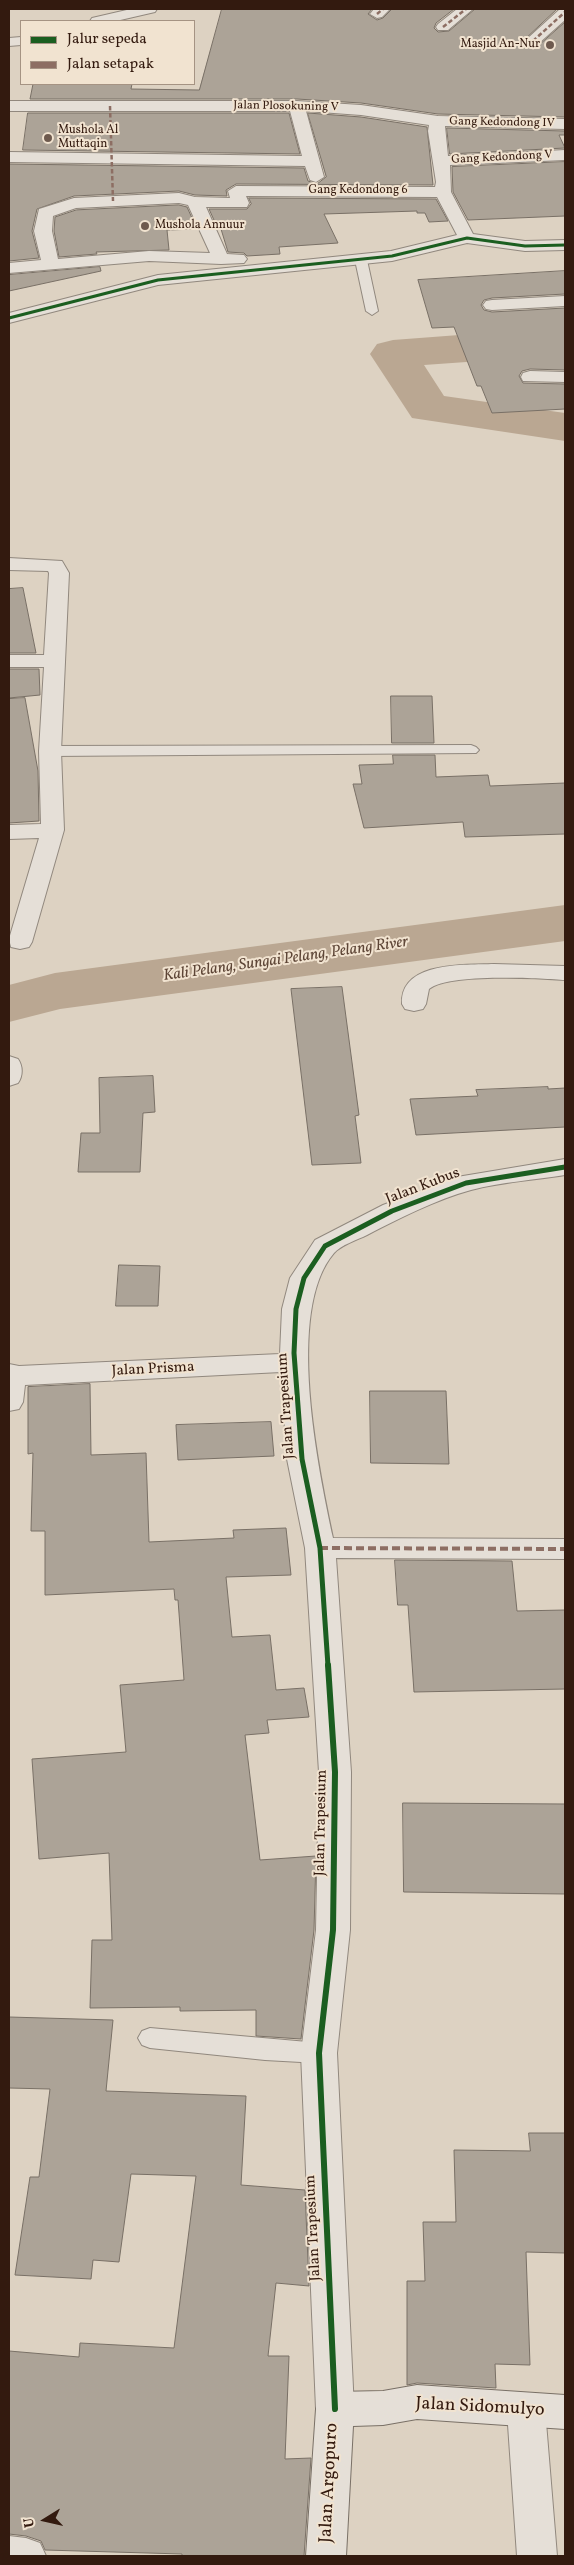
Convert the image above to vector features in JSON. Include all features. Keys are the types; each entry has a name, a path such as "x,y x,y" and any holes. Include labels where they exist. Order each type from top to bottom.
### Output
{"street":[{"path":"102,20 150,9"},
{"path":"443,27 466,9"},
{"path":"532,41 565,12"},
{"name":"Jalan Plosokuning V","path":"9,106 297,106 360,110 438,121"},
{"path":"297,106 320,190"},
{"path":"438,121 436,131 444,182 443,192 468,238"},
{"name":"Gang Kedondong IV","path":"438,121 565,124"},
{"name":"Gang Kedondong V","path":"440,161 565,155"},
{"path":"9,157 312,161"},
{"name":"Gang Kedondong 6","path":"195,202 241,203 236,191 443,192"},
{"path":"50,263 42,219 45,212 59,206 84,203 179,198 195,202 221,258"},
{"path":"9,318 158,280 392,256 468,238 525,246 565,245"},
{"path":"9,268 149,256 221,258 301,266"},
{"path":"492,305 565,301"},
{"path":"530,377 565,377"},
{"path":"9,564 46,563 57,567 56,661 50,750 53,830 20,942"},
{"path":"9,661 56,661"},
{"path":"9,832 53,830"},
{"path":"414,1004 414,994 421,983 438,975 541,970 565,973"},
{"path":"9,1064 9,1078"},
{"name":"Jalan Kubus","path":"325,1246 392,1212 466,1183 565,1167"},
{"name":"Jalan Trapesium","path":"325,1246 304,1278 296,1309 294,1353 302,1459 320,1548 335,1772 333,1930 319,2053 334,2409"},
{"name":"Jalan Prisma","path":"10,1384 123,1372 296,1362"},
{"path":"320,1548 493,1547 565,1549"},
{"name":"Jalan Sidomulyo","path":"334,2409 383,2408 417,2402 455,2403 565,2412"},
{"name":"Jalan Argopuro","path":"326,2556 334,2409"},
{"path":"526,2410 537,2556"},
{"path":"9,2554 26,2556"}],"lane":[{"path":"361,260 372,311"},
{"path":"50,750 471,750"},
{"path":"150,2038 265,2050 319,2053"}],"building":[{"path":"222,9 372,9 368,14 377,20 383,18 392,9 454,9 436,23 434,28 438,32 449,31 475,9 557,9 523,41 528,46 539,45 565,22 565,117 438,114 361,103 297,99 30,99 33,85 132,85 131,89 199,90"},
{"path":"28,113 289,113 300,154 23,150"},
{"path":"308,113 361,117 427,127 433,185 236,184 226,190 227,196 195,195 179,191 74,196 37,209 32,231 39,258 9,261 9,164 304,168 308,181 317,184 326,177"},
{"path":"447,128 565,131 565,135 559,135 565,148 450,154"},
{"path":"565,162 565,216 468,220 453,192 452,167"},
{"path":"249,198 436,199 448,221 429,222 425,213 417,213 417,211 324,214 338,243 279,247 280,254 247,256 244,253 228,252 221,229 218,229 209,209 247,209 251,204"},
{"path":"179,205 187,207 197,229 167,230 169,250 96,252 97,254 59,257 54,231 55,217 76,210"},
{"path":"100,267 101,271 9,291 9,275"},
{"path":"565,271 565,294 492,298 484,300 481,305 484,310 492,312 565,308 565,370 530,369 522,371 519,376 523,383 565,384 565,409 492,413 481,386 477,386 454,327 432,328 418,280"},
{"path":"23,588 36,653 9,653 9,589"},
{"path":"9,669 39,669 40,695 9,698"},
{"path":"391,696 432,696 434,743 392,743"},
{"path":"25,698 38,771 39,821 9,823 9,699"},
{"path":"393,755 435,755 436,777 488,775 490,786 565,783 565,834 465,837 463,822 364,828 353,784 362,784 359,765 393,764"},
{"path":"342,987 359,1115 355,1116 361,1163 312,1165 291,989"},
{"path":"153,1076 155,1112 143,1113 140,1172 78,1172 81,1133 100,1133 99,1078"},
{"path":"548,1087 548,1089 565,1088 565,1127 416,1135 410,1099 478,1096 476,1090"},
{"path":"119,1265 160,1266 158,1306 116,1306"},
{"path":"90,1384 91,1455 146,1453 149,1542 234,1538 233,1530 286,1528 291,1575 226,1577 232,1637 270,1635 276,1690 304,1688 309,1717 267,1720 269,1733 245,1735 260,1860 316,1856 314,1930 301,2039 256,2036 256,2010 180,2011 180,2007 90,2008 92,1940 112,1940 109,1853 39,1859 32,1759 126,1752 120,1685 184,1680 178,1600 175,1600 174,1589 45,1595 45,1531 31,1531 33,1453 28,1454 28,1387"},
{"path":"370,1391 446,1391 449,1464 371,1463"},
{"path":"271,1422 274,1456 178,1460 176,1425"},
{"path":"395,1560 512,1561 517,1611 565,1610 565,1689 414,1692 408,1605 398,1605"},
{"path":"403,1803 565,1804 565,1894 404,1892"},
{"path":"9,2017 113,2020 106,2091 246,2096 241,2185 305,2190 309,2286 276,2283 268,2356 289,2356 285,2459 311,2458 304,2556 182,2556 182,2554 45,2550 41,2541 26,2536 9,2534 9,2351 79,2357 80,2343 174,2348 196,2176 131,2174 119,2262 93,2260 91,2279 15,2275 30,2177 39,2177 50,2089 9,2088"},
{"path":"529,2133 565,2133 565,2253 526,2252 530,2365 495,2364 496,2388 417,2383 407,2385 407,2281 425,2281 423,2222 456,2222 454,2150 530,2151"}],"waterway":[{"name":"Kali Pelang, Sungai Pelang, Pelang River","path":"565,341 393,354 429,408 565,427"},
{"name":"Kali Pelang, Sungai Pelang, Pelang River","path":"9,1004 55,991 565,923"}],"marked path":[{"path":"377,14 383,9"},
{"path":"443,27 466,9"},
{"path":"533,41 565,12"},
{"path":"110,106 113,201"},
{"path":"320,1548 493,1547 565,1549"}],"cycle path":[{"path":"9,318 158,280 392,256 467,238 525,246 565,245"},
{"path":"335,2409 319,2053 333,1930 335,1772 320,1548 302,1459 294,1353 296,1309 304,1278 325,1246 392,1211 466,1183 565,1167"}],"place":[{"name":"Masjid An-Nur","path":"550,45"},
{"name":"Mushola Al Muttaqin","path":"48,138"},
{"name":"Mushola Annuur","path":"145,226"}]}
